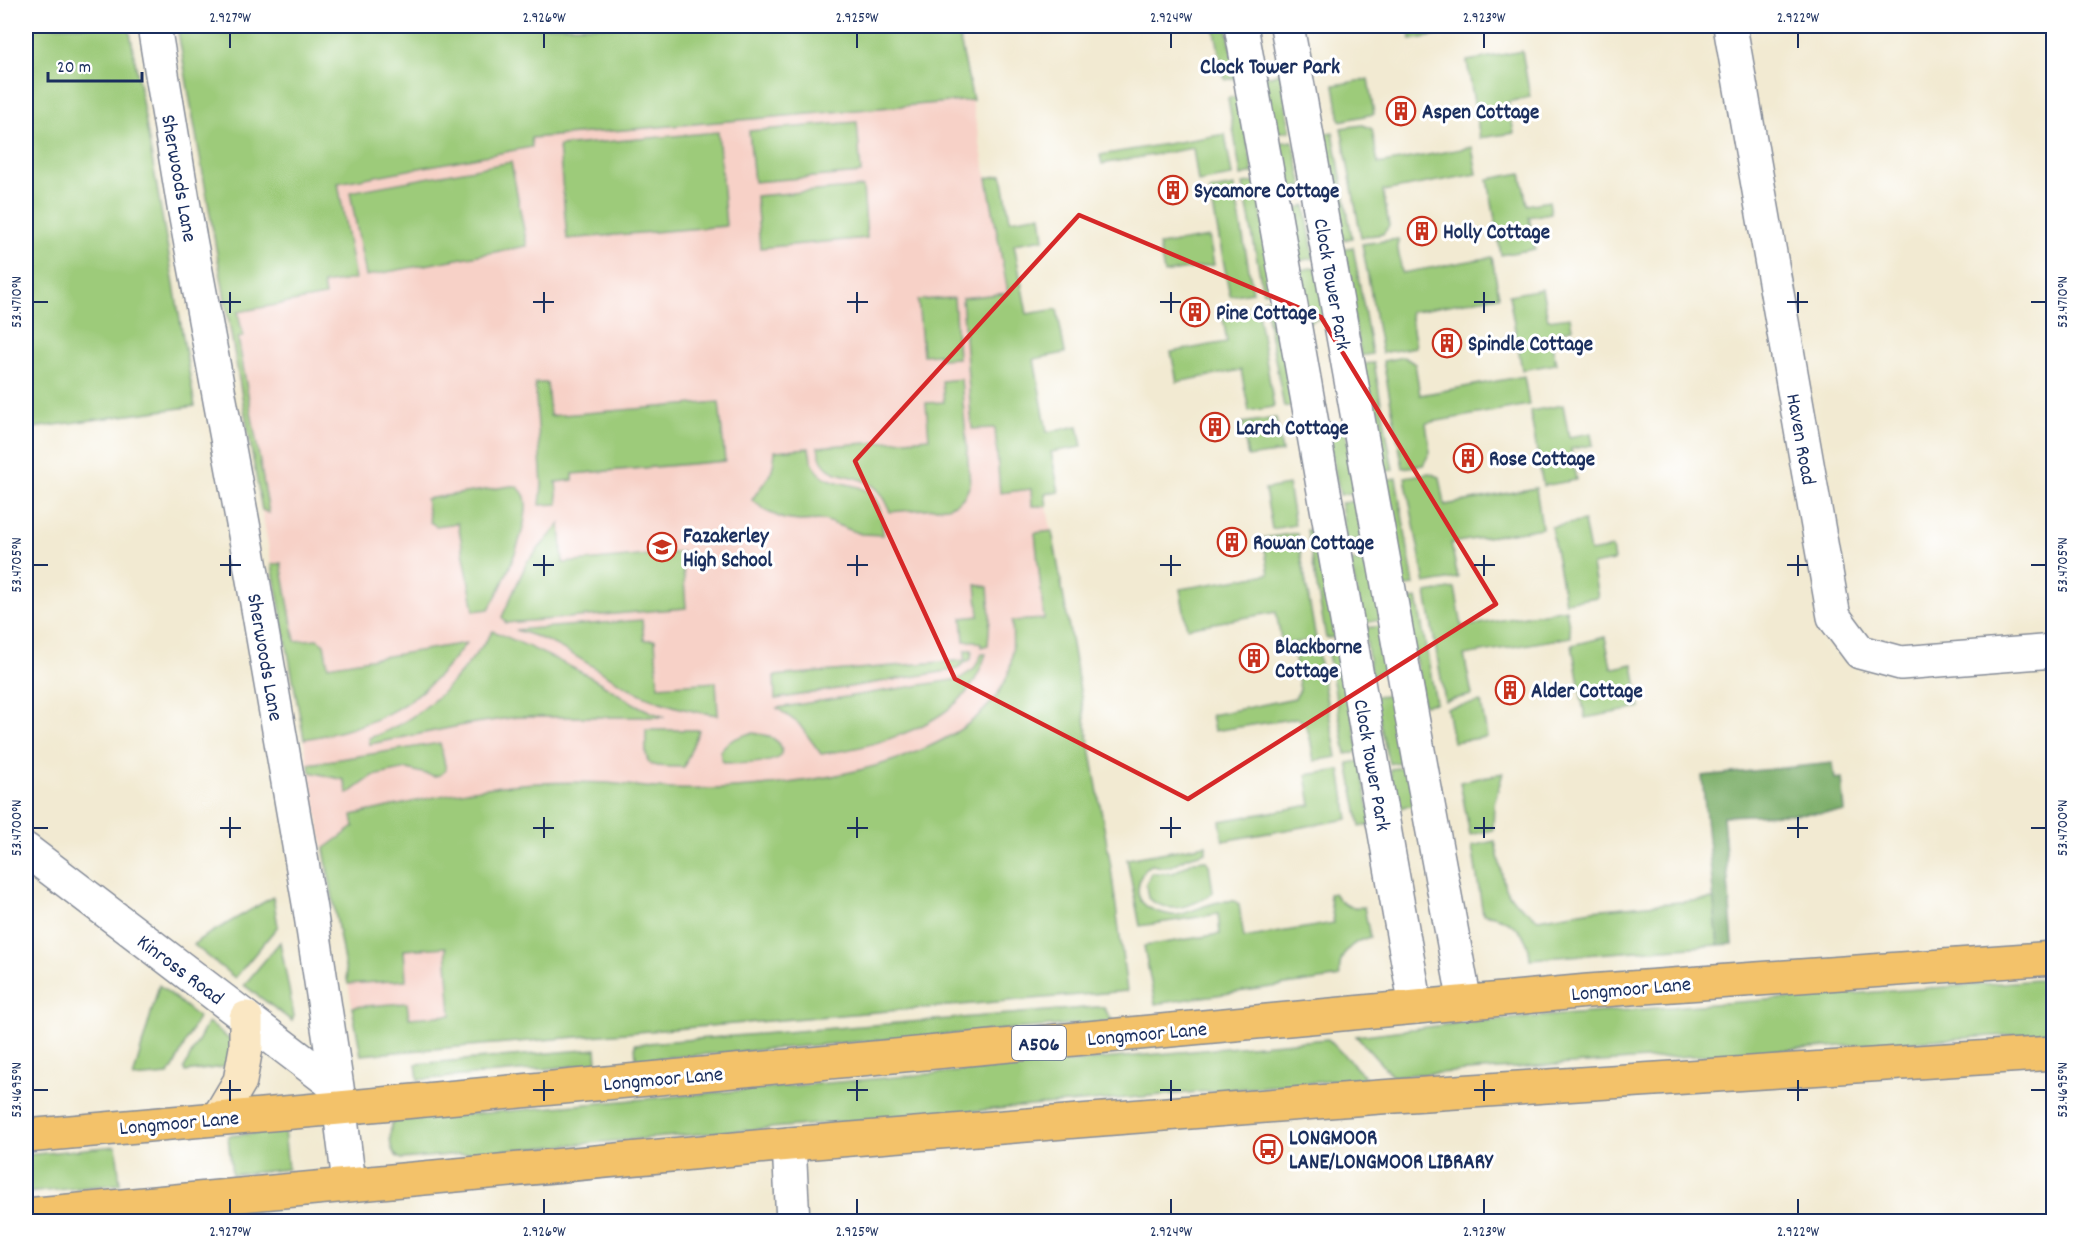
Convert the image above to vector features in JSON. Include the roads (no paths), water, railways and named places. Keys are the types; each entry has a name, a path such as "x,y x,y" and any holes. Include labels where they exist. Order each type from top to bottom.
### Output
{"main road":[{"name":"Longmoor Lane","path":"26,1136 218,1118 338,1098 1587,991 2054,957"},
{"path":"218,1118 240,1081 246,1048 246,1018"},
{"path":"26,1215 789,1144 1380,1097 2054,1053"}],"street":[{"name":"Sherwoods Lane","path":"154,26 184,207 251,568 310,909 349,1184"},
{"name":"Clock Tower Park","path":"1241,26 1416,1007"},
{"name":"Haven Road","path":"1730,26 1834,616 1860,652 1901,663 2054,651"},
{"name":"Clock Tower Park","path":"1289,41 1465,1003"},
{"path":"1248,65 1270,66 1289,41"},
{"path":"1273,202 1317,194"},
{"path":"1297,336 1317,325 1341,326"},
{"path":"1312,422 1335,422 1356,414"},
{"path":"1336,555 1381,547"},
{"path":"1359,687 1405,680"},
{"path":"1384,823 1406,814 1430,815"},
{"name":"Kinross Road","path":"26,850 246,1018 338,1098"},
{"path":"789,1144 793,1221"}],"place":[{"name":"Aspen Cottage","path":"1401,111"},
{"name":"Sycamore Cottage","path":"1173,190"},
{"name":"Holly Cottage","path":"1422,231"},
{"name":"Pine Cottage","path":"1195,312"},
{"name":"Spindle Cottage","path":"1447,343"},
{"name":"Larch Cottage","path":"1215,427"},
{"name":"Rose Cottage","path":"1468,458"},
{"name":"Rowan Cottage","path":"1232,542"},
{"name":"Fazakerley High School","path":"662,547"},
{"name":"Blackborne Cottage","path":"1254,658"},
{"name":"Alder Cottage","path":"1510,690"},
{"name":"LONGMOOR LANE/LONGMOOR LIBRARY","path":"1268,1149"}],"district":[{"name":"Clock Tower Park","path":"1270,65"}]}
